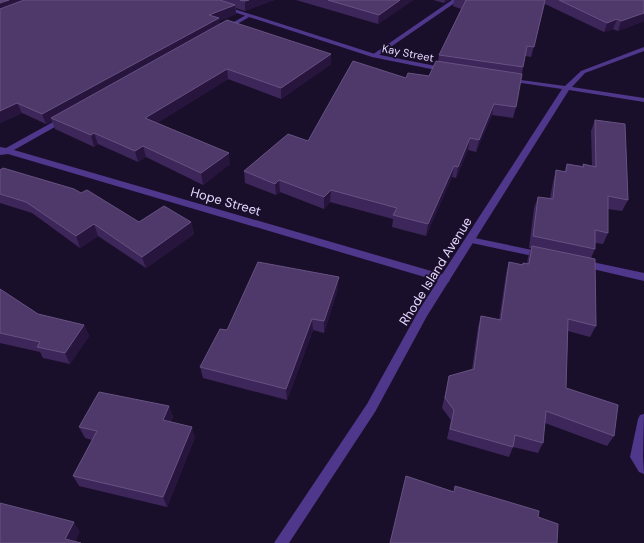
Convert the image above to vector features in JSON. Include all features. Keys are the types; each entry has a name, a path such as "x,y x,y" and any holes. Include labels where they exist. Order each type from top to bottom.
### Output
{"street":[{"name":"Kay Street","path":"200,0 374,56 453,71"},
{"path":"374,56 456,0"},
{"path":"219,32 248,16"},
{"name":"Rhode Island Avenue","path":"281,543 371,408 422,312 446,279 566,89 584,72 644,49"},
{"path":"499,78 644,100"},
{"path":"2,151 69,116"},
{"name":"Hope Street","path":"2,151 446,279"},
{"path":"470,240 551,257"},
{"path":"574,262 644,277"},
{"path":"644,419 636,457 644,468"}],"building":[{"path":"0,0 9,0 0,3"},
{"path":"24,0 220,0 235,5 209,15 219,18 42,114 17,103 0,111 0,9"},
{"path":"328,0 400,0 379,15"},
{"path":"466,0 545,0 534,47 527,46 523,67 439,55"},
{"path":"559,0 644,0 644,13 621,21 617,19 607,23"},
{"path":"227,20 331,54 281,88 227,69 145,118 229,153 201,173 143,146 135,151 94,133 91,135 51,118"},
{"path":"353,61 406,78 408,73 429,76 436,61 522,74 516,107 494,104 479,140 470,138 458,167 454,166 428,224 393,215 397,208 331,190 324,197 279,180 275,184 244,171 288,134 308,141"},
{"path":"595,120 625,124 628,200 608,196 608,233 595,230 595,249 533,236 538,197 553,199 556,170 566,172 567,164 584,167 583,164 596,167"},
{"path":"3,168 74,189 81,193 87,190 139,222 164,206 191,222 142,257 94,224 76,236 26,202 0,194 0,170"},
{"path":"532,246 595,259 596,326 568,319 566,388 618,405 614,436 546,411 543,443 515,435 513,447 450,429 454,410 445,398 449,376 474,369 481,316 501,320 509,262 523,265 523,263 529,264"},
{"path":"258,262 339,277 324,321 312,319 286,389 200,367 220,329 227,330"},
{"path":"0,289 38,314 84,325 65,353 37,347 40,342 0,333"},
{"path":"99,392 169,406 163,420 192,427 163,497 73,476 97,431 79,427"},
{"path":"406,476 454,492 455,486 539,511 538,517 558,524 557,543 390,543"},
{"path":"0,503 74,522 65,539 81,543 0,543"}]}
